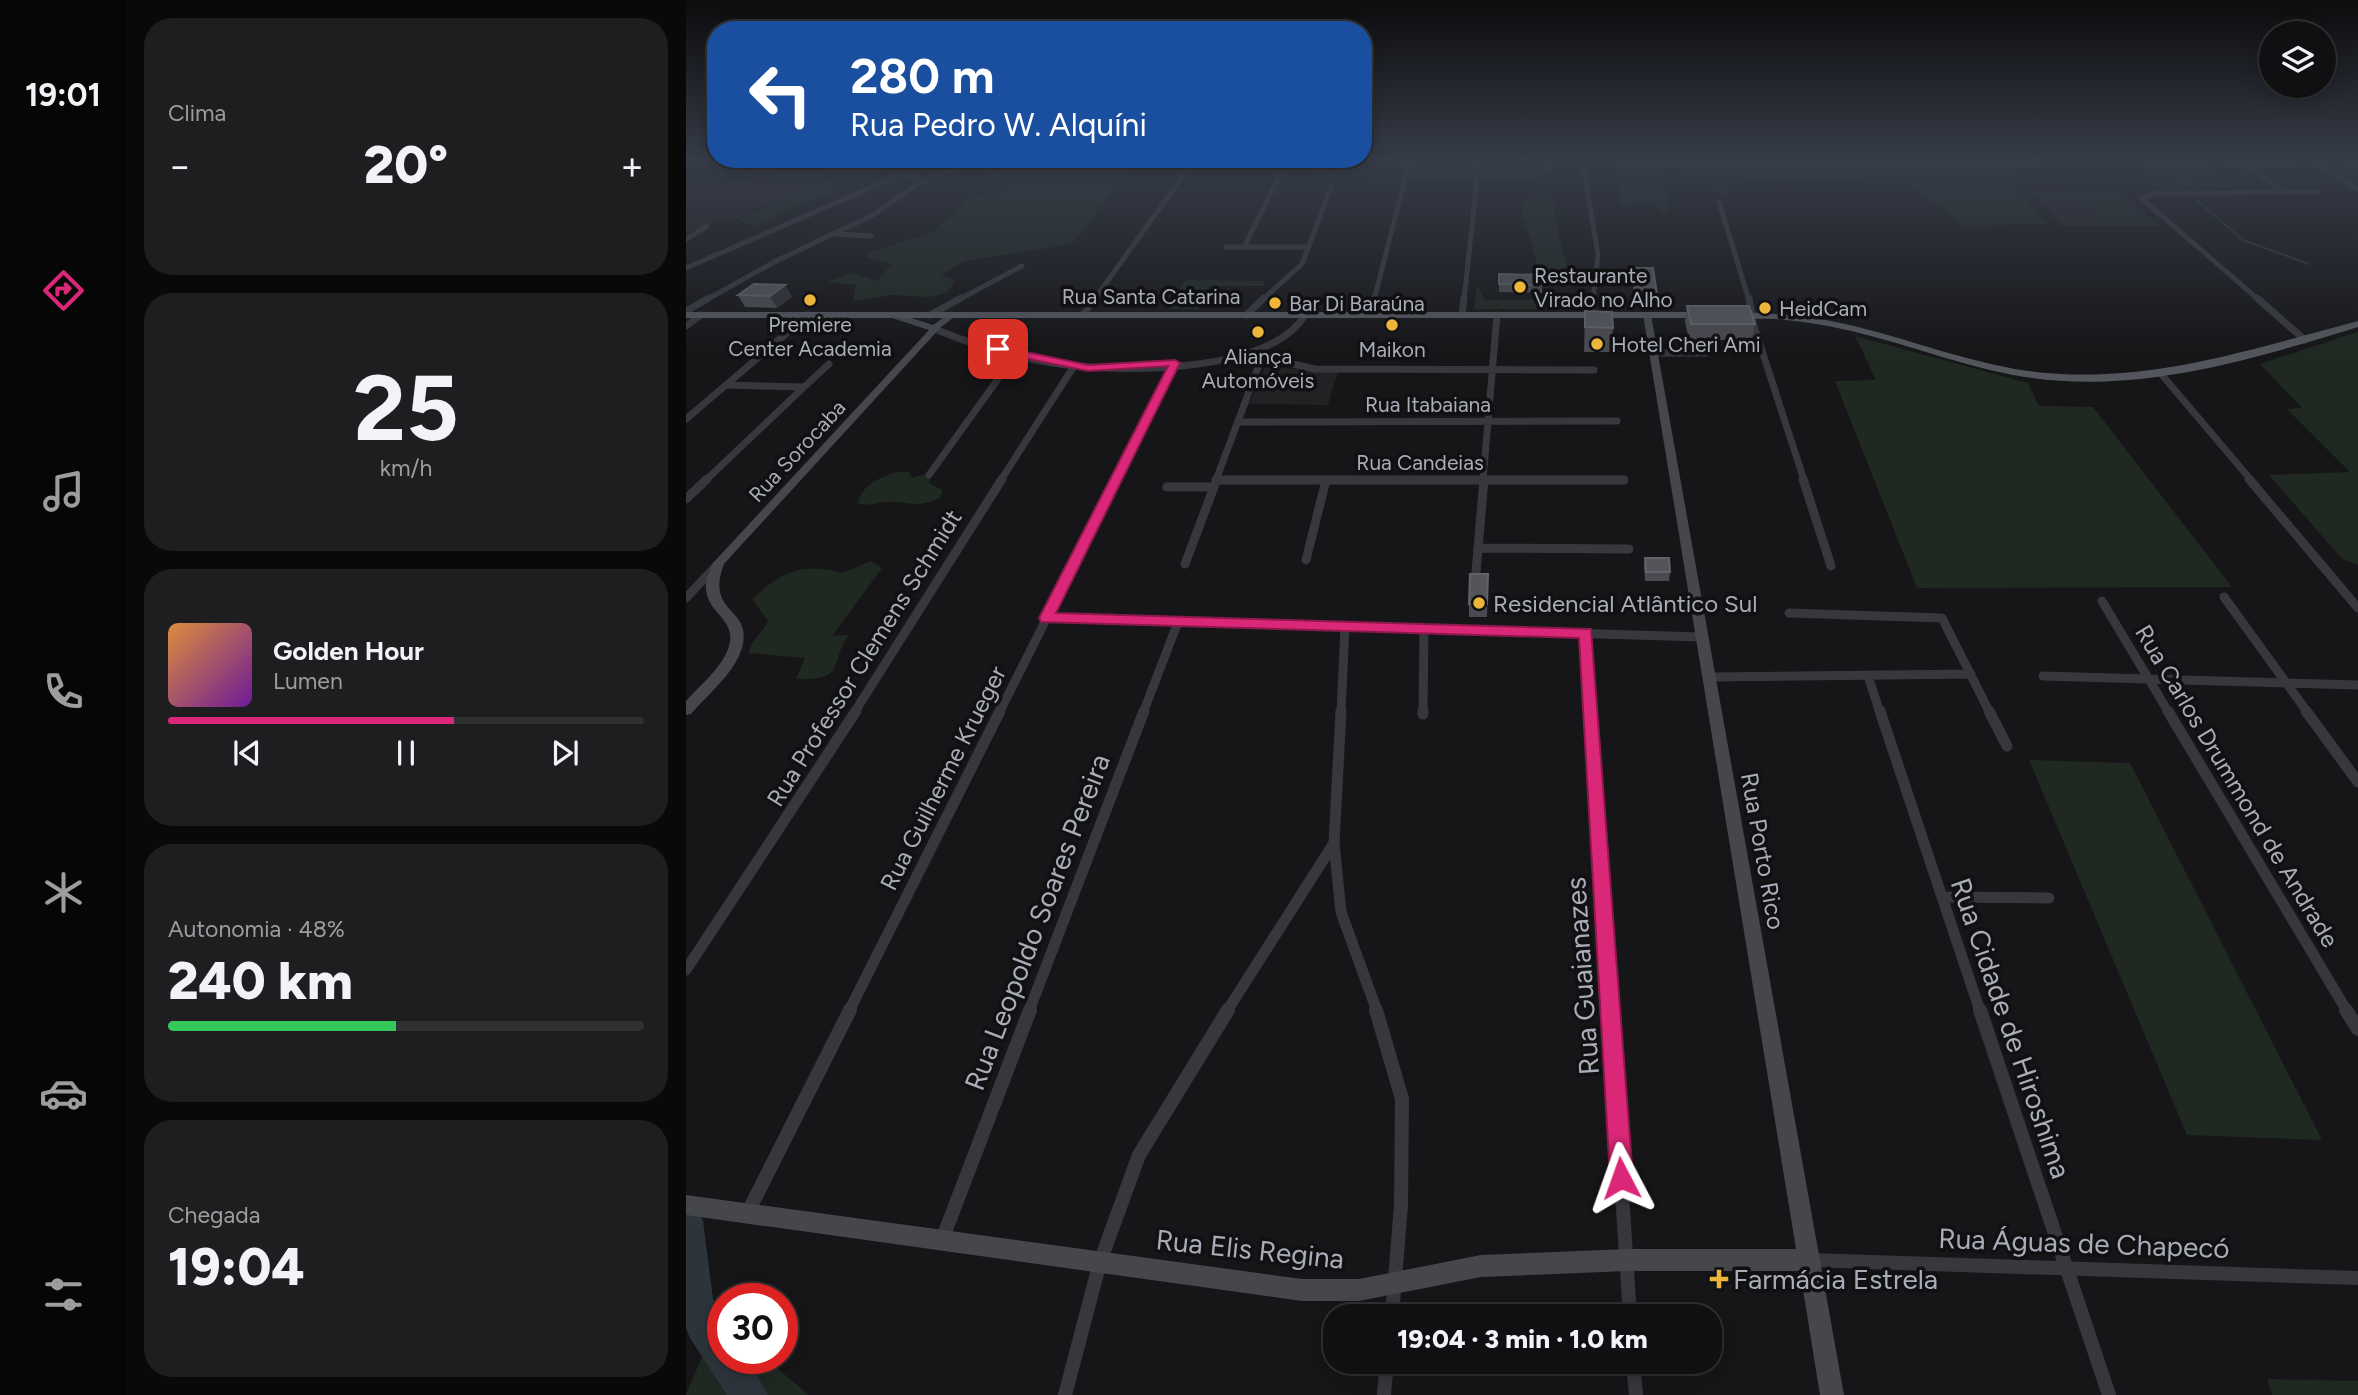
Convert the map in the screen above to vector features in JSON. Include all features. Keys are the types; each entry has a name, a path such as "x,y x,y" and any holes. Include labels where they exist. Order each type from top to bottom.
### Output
{"main road":[{"name":"Rua Santa Catarina","path":"686,313 1752,316 1825,323 1994,368 2043,376 2092,379 2162,375 2212,367 2358,324"},
{"path":"892,315 935,329"},
{"name":"Rua Sorocaba","path":"719,563 935,329 953,315"},
{"name":"Rua Porto Rico","path":"1647,315 1832,1395"},
{"path":"686,709 722,667 736,645 735,626 711,597 710,590 719,563"},
{"name":"Rua Elis Regina","path":"694,1206 1302,1290 1359,1290 1480,1266 1627,1260 1809,1260"}],"street":[{"path":"686,268 787,224"},
{"path":"686,313 776,261 854,224"},
{"path":"1083,315 1148,224"},
{"path":"1244,247 1255,224"},
{"path":"1246,315 1299,268 1317,224"},
{"path":"1370,315 1394,224"},
{"path":"1462,315 1472,224"},
{"path":"1591,224 1598,255 1591,315"},
{"path":"1725,224 1831,566"},
{"path":"2169,224 2305,340"},
{"path":"686,239 706,226"},
{"path":"835,234 871,236"},
{"path":"1226,247 1309,247"},
{"path":"930,315 1022,266"},
{"path":"686,326 701,315"},
{"path":"686,419 808,315"},
{"path":"1185,564 1238,422 1259,354 1293,330 1305,315"},
{"path":"1476,572 1497,315"},
{"path":"935,329 965,341 1016,354 1104,369 1259,354 1315,369 1594,370"},
{"path":"1653,352 1706,353"},
{"path":"929,475 1016,354"},
{"name":"Rua Guilherme Krueger","path":"748,1212 1175,363"},
{"path":"686,499 829,364"},
{"name":"Rua Professor Clemens Schmidt","path":"686,970 807,791 1074,366"},
{"path":"2162,375 2358,608"},
{"path":"726,385 804,387"},
{"name":"Rua Itabaiana","path":"1238,422 1617,421"},
{"path":"1306,560 1326,480"},
{"name":"Rua Candeias","path":"1167,487 1326,480 1624,480"},
{"path":"1478,548 1629,549"},
{"name":"Rua Sorocaba","path":"686,598 719,563"},
{"path":"2224,597 2358,782"},
{"name":"Rua Carlos Drummond de Andrade","path":"2102,601 2358,1029"},
{"path":"1790,613 1942,618 2007,746"},
{"path":"1047,618 1702,636"},
{"name":"Rua Leopoldo Soares Pereira","path":"942,1240 1178,622"},
{"path":"1345,626 1334,843 1341,912 1353,952 1382,1025 1402,1099 1401,1205 1393,1304"},
{"path":"1423,714 1424,629"},
{"name":"Rua Guaianazes","path":"1586,633 1629,1304"},
{"path":"1709,677 1971,674"},
{"name":"Rua Cidade de Hiroshima","path":"1868,676 2109,1395"},
{"path":"2043,676 2358,685"},
{"path":"1065,1395 1100,1262 1128,1184 1149,1138 1334,843"},
{"path":"1942,897 2049,898"},
{"name":"Rua Águas de Chapecó","path":"1809,1260 2358,1278"},
{"path":"1384,1395 1386,1374"},
{"path":"1634,1374 1636,1395"}],"shaded area":[{"path":"686,224 707,224 686,234"},
{"path":"941,224 1087,224 1072,244 964,261 941,275 955,280 948,292 931,297 891,295 853,301 856,285 827,282 853,273 877,281 892,264 867,257 867,253 933,232"},
{"path":"1526,224 1557,224 1567,267 1561,270 1561,279 1540,274"},
{"path":"1962,224 2039,224 1963,225"},
{"path":"2061,224 2160,226 2063,226"},
{"path":"2097,224 2160,226 2099,226"},
{"path":"1185,280 1265,281 1263,286 1210,286 1198,309 1169,309"},
{"path":"1477,285 1485,300 1562,300 1563,309 1474,309"},
{"path":"2358,332 2358,565 2342,559 2269,475 2350,472 2287,409 2302,408 2260,364"},
{"path":"1855,336 2028,383 2039,406 2093,407 2232,587 1917,588 1835,381 1876,380"},
{"path":"1265,367 1338,371 1328,405 1249,404"},
{"path":"896,472 909,472 912,478 924,474 930,477 929,483 942,490 940,498 917,504 858,503 868,486"},
{"path":"870,561 882,568 832,636 849,635 830,674 812,679 796,679 805,658 749,653 768,621 752,599 763,589 794,571 816,568 843,573"},
{"path":"2029,760 2130,763 2322,1140 2187,1135"},
{"path":"707,1344 707,1374 784,1374 809,1395 686,1395"},
{"path":"2267,1379 2358,1381 2358,1395 2272,1395"}],"building":[{"path":"1633,268 1653,268 1657,294 1636,294"},
{"path":"1499,274 1542,275 1542,285 1499,284"},
{"path":"754,284 785,285 770,296 738,295"},
{"path":"1687,306 1749,306 1755,324 1691,324"},
{"path":"1585,311 1612,312 1613,328 1585,327"},
{"path":"1645,558 1669,558 1670,572 1646,572"},
{"path":"1470,574 1488,574 1487,604 1469,604"}],"waterway":[{"path":"2225,224 2243,240 2309,264"},
{"path":"686,1221 695,1299 707,1331"},
{"path":"735,1374 749,1395"}],"place":[{"name":"Restaurante Virado no Alho","path":"1520,287"},
{"name":"Premiere Center Academia","path":"810,300"},
{"name":"Bar Di Baraúna","path":"1275,303"},
{"name":"HeidCam","path":"1765,308"},
{"name":"Maikon","path":"1392,325"},
{"name":"Aliança Automóveis","path":"1258,332"},
{"name":"Hotel Cheri Ami","path":"1597,344"},
{"name":"Residencial Atlântico Sul","path":"1479,603"},
{"name":"Farmácia Estrela","path":"1719,1279"}],"route":[{"path":"998,349 1088,368 1175,363 1047,618 1586,633 1621,1178"}]}
